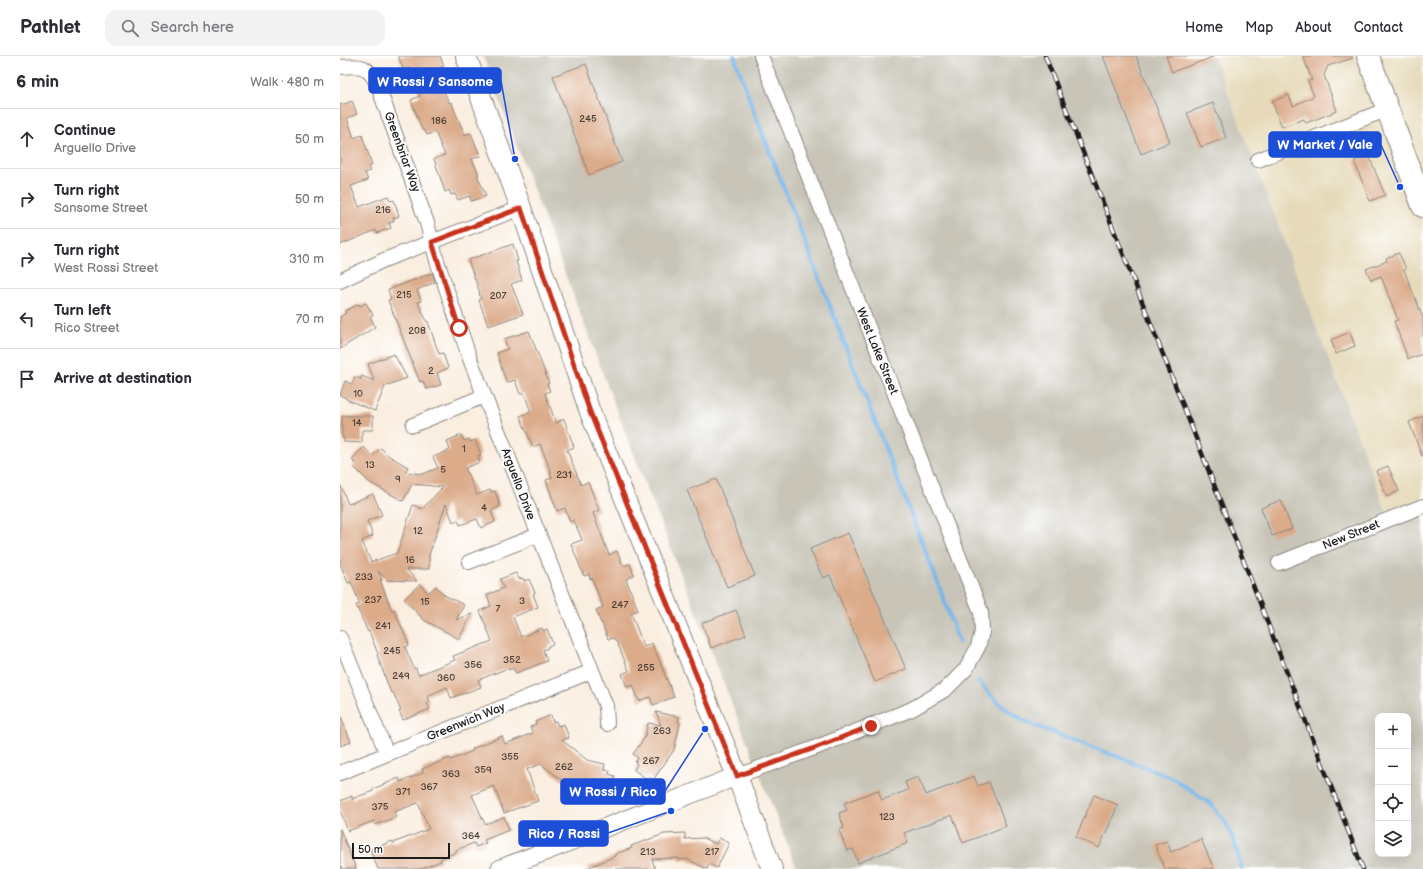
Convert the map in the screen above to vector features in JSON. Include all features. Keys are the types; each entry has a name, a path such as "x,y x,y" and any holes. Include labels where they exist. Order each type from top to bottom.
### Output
{"main road":[{"path":"466,56 521,208 590,412 737,776 772,869"},
{"path":"1368,56 1423,206"}],"street":[{"name":"West Lake Street","path":"737,776 812,749 912,709 946,689 966,669 978,647 982,632 981,612 761,56"},
{"name":"Greenbriar Way","path":"340,67 355,65 360,66 373,76 378,86 427,223 432,242"},
{"path":"1258,160 1388,109"},
{"path":"340,281 384,260 521,208"},
{"name":"Arguello Drive","path":"432,242 459,328 484,396 606,706 607,724"},
{"path":"413,425 484,396"},
{"name":"New Street","path":"1279,563 1423,506"},
{"path":"469,562 538,535"},
{"path":"340,638 387,754"},
{"name":"Greenwich Way","path":"340,773 592,671"},
{"path":"500,869 737,776"}],"shaded area":[{"path":"483,56 1214,56 1388,516 1423,501 1423,869 797,869 628,440"},
{"path":"1214,56 1423,56 1423,501 1388,516"}],"building":[{"path":"398,56 440,56 444,66 435,70 465,135 471,133 480,156 472,159 486,196 471,201 470,196 458,200 455,194 451,195 449,190 445,192 434,159 445,155 435,132 427,135 424,130 422,130 411,100 420,96 409,68 404,70"},
{"path":"1103,56 1136,56 1170,142 1141,154"},
{"path":"1166,56 1213,56 1213,57 1172,72"},
{"path":"1303,56 1352,56 1353,58 1328,66 1324,75 1337,111 1306,123 1304,119 1282,127 1272,101 1289,95 1293,106 1314,96 1308,81 1312,80"},
{"path":"586,64 622,162 589,175 553,76"},
{"path":"352,101 357,114 347,118 354,138 362,135 372,165 368,167 370,171 365,173 368,180 351,186 359,207 388,196 390,201 394,200 399,216 393,218 394,221 389,223 391,228 377,233 376,230 340,245 340,104 342,105"},
{"path":"1213,103 1226,138 1201,147 1187,113"},
{"path":"1369,156 1385,195 1370,201 1354,161"},
{"path":"513,244 518,261 516,261 522,280 511,284 523,314 488,326 479,300 481,299 480,293 468,260"},
{"path":"1399,253 1423,318 1423,354 1408,359 1394,321 1398,320 1381,276 1371,280 1366,269 1387,261 1386,258"},
{"path":"432,273 435,282 417,290 421,301 418,302 428,322 439,354 443,353 448,368 437,373 441,385 426,389 423,381 420,382 388,300 391,299 388,290"},
{"path":"366,303 373,315 370,316 375,327 340,349 340,317 346,313 345,311 359,304 360,306"},
{"path":"529,331 549,383 547,384 550,391 545,393 556,423 564,419 574,447 567,450 581,485 588,482 599,510 593,513 609,555 617,551 623,566 630,564 634,575 626,579 638,610 631,613 644,647 652,643 674,697 653,705 650,697 639,701 633,685 627,687 622,674 629,671 617,642 614,638 608,639 596,610 603,607 592,578 590,579 589,574 584,576 571,544 582,540 574,520 570,522 565,508 557,511 546,480 552,478 551,472 540,444 533,447 520,416 531,412 524,393 520,394 515,380 507,383 502,370 497,353 508,349 504,339"},
{"path":"1350,332 1355,346 1336,354 1331,340"},
{"path":"394,354 407,378 385,386 375,411 340,395 345,381 352,384 355,377 361,379 362,376 374,381 368,364"},
{"path":"342,416 373,416 373,430 362,430 362,443 344,442 344,438 342,438"},
{"path":"1423,416 1423,456 1422,456 1409,422"},
{"path":"461,435 464,441 468,439 470,442 475,440 481,455 478,456 480,462 465,468 477,495 490,490 491,492 495,491 500,506 491,511 495,522 481,528 477,519 460,525 458,520 453,522 446,504 429,555 429,569 406,569 417,581 387,580 378,571 392,611 394,609 409,645 405,647 414,669 416,668 418,675 455,660 453,656 492,641 480,611 491,606 487,595 504,588 500,579 516,573 519,579 523,578 524,581 529,579 535,593 533,594 538,607 513,617 521,637 542,628 543,631 547,629 553,644 543,650 547,661 516,673 513,668 509,670 508,668 478,680 481,687 451,698 447,687 427,696 430,702 427,703 430,709 403,720 393,692 391,693 369,631 368,632 356,605 360,604 351,582 348,583 340,563 340,484 348,504 373,494 382,515 367,521 373,536 362,541 371,562 397,553 413,505 422,509 443,487 412,484 403,501 369,482 353,466 355,464 352,459 364,447 372,456 381,448 389,456 408,467 405,472 423,474 438,468 433,457 450,450 447,441"},
{"path":"1388,466 1399,491 1387,497 1376,471"},
{"path":"716,479 755,576 727,587 687,490"},
{"path":"1281,500 1292,529 1272,536 1261,508"},
{"path":"848,533 906,669 875,682 830,575 823,578 810,549"},
{"path":"420,584 428,593 436,586 444,595 464,605 456,620 472,614 459,639 424,620 404,599"},
{"path":"736,610 746,635 711,648 702,623"},
{"path":"656,712 679,717 678,722 680,723 674,750 653,780 648,776 647,779 634,770 637,764 635,762 638,758 633,754 645,737 648,723 661,725"},
{"path":"340,715 351,742 340,746"},
{"path":"551,715 553,722 556,721 558,726 564,724 569,738 562,740 587,760 605,764 604,770 610,771 609,774 615,776 612,792 609,791 608,797 582,791 575,803 562,795 568,785 541,764 527,769 538,801 504,813 494,786 472,795 485,824 504,817 509,830 484,840 486,843 476,847 474,843 456,850 456,852 440,859 441,861 421,869 378,869 370,850 429,829 418,803 394,812 396,817 375,825 374,821 348,831 340,810 340,801 352,796 352,799 373,791 373,789 399,778 400,782 423,773 422,769 473,751 472,749 502,736 505,744 533,733 530,727 536,724 535,722"},
{"path":"974,776 978,786 989,782 1006,826 963,843 952,815 904,833 908,843 858,863 853,849 847,851 839,830 844,828 839,813 847,810 844,803 878,790 882,800 908,790 905,782 918,777 926,795"},
{"path":"1094,795 1118,805 1099,848 1076,837"},
{"path":"340,829 356,869 342,869 340,863"},
{"path":"685,833 685,839 703,838 716,844 719,838 729,843 717,868 709,864 707,869 687,859 679,860 679,858 652,859 655,869 585,869 615,856 615,854 632,848 631,846 664,834"},
{"path":"1201,839 1214,869 1165,869 1155,845 1167,841 1171,852"}],"waterway":[{"path":"734,56 752,106 939,586 959,642"},
{"path":"978,681 1002,706 1031,724 1171,777 1212,805 1226,823 1234,841 1242,869"}],"railway":[{"path":"1045,56 1194,433 1363,869"}],"place":[{"name":"W Rossi / Sansome","path":"515,159"},
{"name":"W Market / Vale","path":"1400,187"},
{"name":"W Rossi / Rico","path":"705,729"},
{"name":"Rico / Rossi","path":"671,811"}],"route":[{"path":"459,328 432,242 507,212 521,208 590,412 737,776 871,726"}]}
